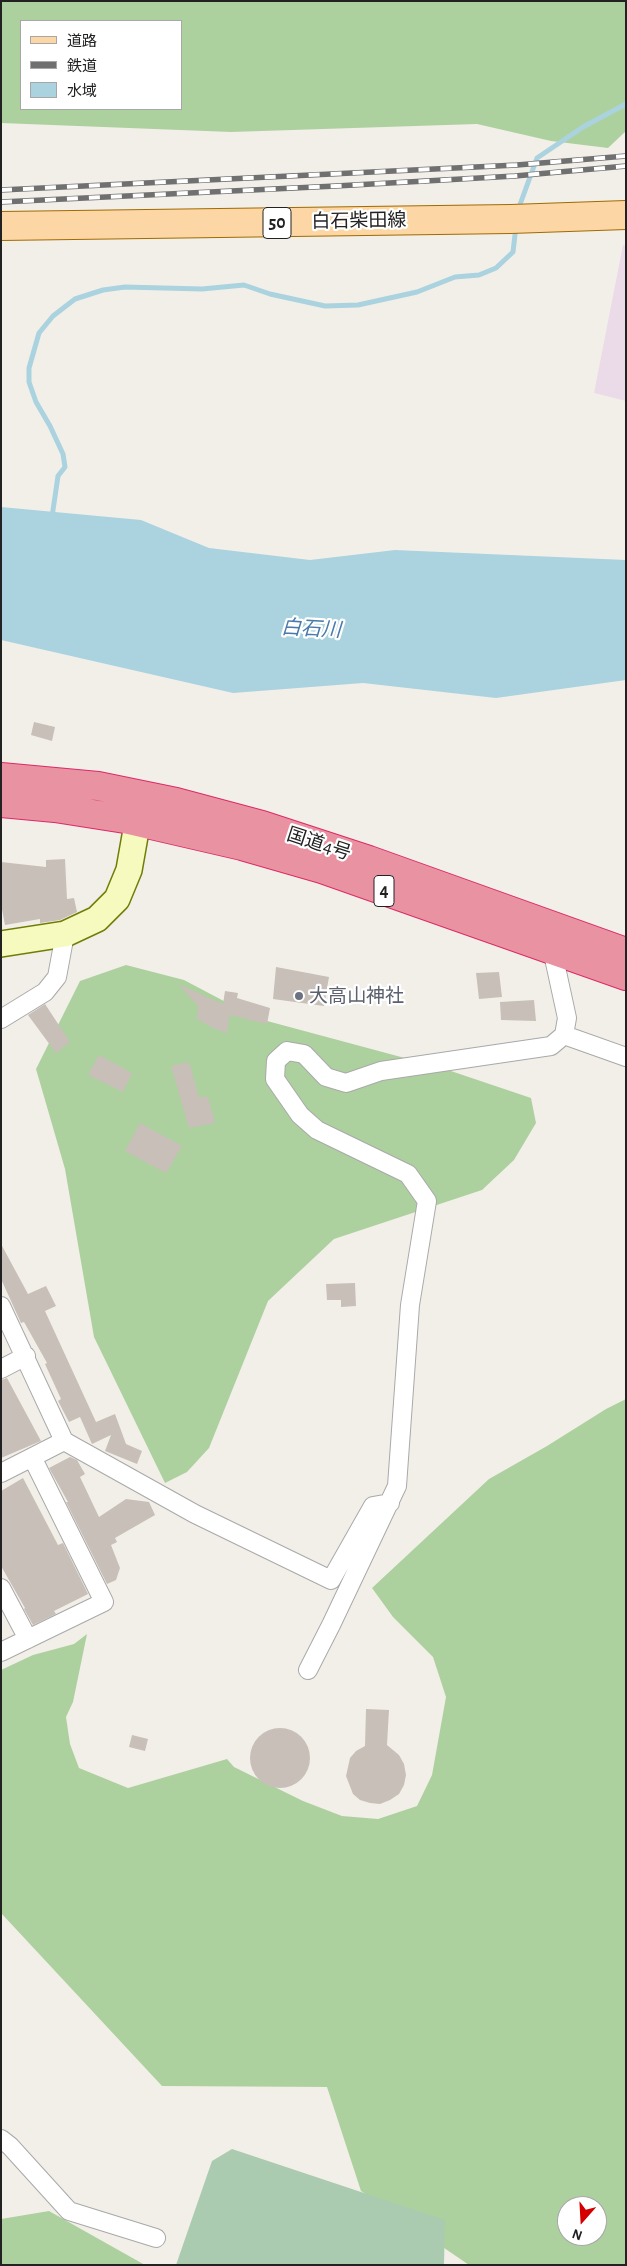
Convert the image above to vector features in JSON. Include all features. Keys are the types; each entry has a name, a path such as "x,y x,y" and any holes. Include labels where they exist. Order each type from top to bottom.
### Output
{"highway":[{"name":"国道4号","path":"1,777 98,786 143,795 262,825 369,860 626,952"},
{"name":"国道4号","path":"1,803 55,808 138,821 242,846 322,869 552,948 626,976"}],"main road":[{"name":"白石柴田線","path":"1,226 519,219 626,215"}],"street":[{"path":"1,944 66,934 96,919 117,899 129,870 143,795"},
{"path":"1,1019 45,992 57,977 66,934"},
{"path":"308,1670 397,1486 410,1305 428,1201 408,1174 317,1130 300,1115 275,1078 276,1061 288,1052 304,1054 326,1077 346,1083 381,1071 551,1046 564,1035 567,1018 552,948"},
{"path":"564,1035 626,1057"},
{"path":"1,1306 26,1356 64,1441 196,1514 331,1580 373,1506 390,1503"},
{"path":"1,1368 26,1356"},
{"path":"1,1473 64,1441"},
{"path":"1,1652 104,1602 33,1458"},
{"path":"1,1588 28,1639"},
{"path":"1,2140 10,2146 69,2210 156,2238"}],"shaded area":[{"path":"623,245 626,246 626,401 594,393"}],"green space":[{"path":"1,1 626,1 626,131 608,148 551,141 477,124 231,132 1,123"},
{"path":"126,965 184,980 256,1018 442,1068 531,1098 536,1123 514,1160 482,1190 334,1239 268,1301 209,1448 187,1472 165,1483 94,1337 65,1169 36,1069 80,981"},
{"path":"626,1399 626,2265 469,2265 361,2191 327,2087 162,2086 1,1913 1,1670 33,1655 74,1644 87,1634 73,1702 66,1717 70,1744 79,1768 128,1788 227,1759 234,1767 303,1801 342,1816 378,1819 417,1806 432,1775 446,1697 433,1657 393,1617 372,1588 489,1479 606,1409"},
{"path":"232,2149 445,2220 444,2265 176,2265 212,2161"},
{"path":"49,2211 145,2265 1,2265 1,2219"}],"water":[{"name":"白石川","path":"1,507 141,520 209,548 310,560 395,550 626,560 626,680 496,698 363,683 233,693 1,640"}],"building":[{"path":"34,722 55,727 52,741 31,735"},
{"path":"65,859 67,899 74,898 77,912 60,920 40,923 40,919 5,925 1,904 1,862 46,867 46,860"},
{"path":"276,967 329,977 324,1006 273,999"},
{"path":"499,972 502,997 479,999 476,973"},
{"path":"178,984 223,1004 225,991 238,993 237,998 270,1008 267,1024 230,1015 227,1033 213,1028 197,1019 198,1006"},
{"path":"534,1000 536,1021 501,1020 500,1002"},
{"path":"45,1004 70,1042 56,1053 28,1015"},
{"path":"99,1055 132,1073 123,1092 88,1075"},
{"path":"189,1062 199,1097 208,1097 215,1123 189,1128 171,1066"},
{"path":"140,1123 182,1146 166,1173 125,1151"},
{"path":"1,1244 28,1294 46,1286 56,1306 45,1311 96,1422 115,1414 126,1444 142,1451 137,1464 105,1451 111,1435 92,1444 80,1417 69,1422 58,1401 61,1399 45,1364 47,1363 24,1322 21,1323 1,1279"},
{"path":"355,1283 356,1306 341,1307 341,1300 327,1300 326,1284"},
{"path":"7,1378 41,1441 1,1458 1,1380"},
{"path":"70,1457 77,1460 85,1474 80,1477 99,1517 126,1499 149,1502 155,1515 115,1538 117,1542 111,1545 120,1568 116,1580 107,1584 66,1502 68,1502 49,1468"},
{"path":"23,1478 58,1545 63,1543 88,1594 54,1611 56,1614 33,1625 1,1566 1,1491"},
{"path":"366,1709 389,1710 387,1745 399,1755 404,1764 406,1775 404,1785 399,1794 380,1804 360,1800 353,1794 346,1776 350,1758 356,1751 365,1746"},
{"path":"274,1728 286,1728 297,1733 305,1741 310,1752 308,1770 297,1783 286,1788 274,1788 263,1783 255,1775 250,1764 250,1752 255,1741 263,1733"},
{"path":"132,1735 148,1739 145,1751 129,1747"}],"waterway":[{"path":"518,210 537,158 583,127 626,104"},
{"path":"52,517 58,476 65,467 63,454 36,402 29,382 29,368 39,333 53,316 75,299 103,290 125,287 202,289 244,285 270,294 325,306 358,305 417,292 455,277 479,275 496,268 513,252 516,226"}],"railway":[{"path":"1,190 517,165 626,156"},
{"path":"1,202 515,176 626,166"}],"place":[{"name":"大高山神社","path":"299,996"}]}
